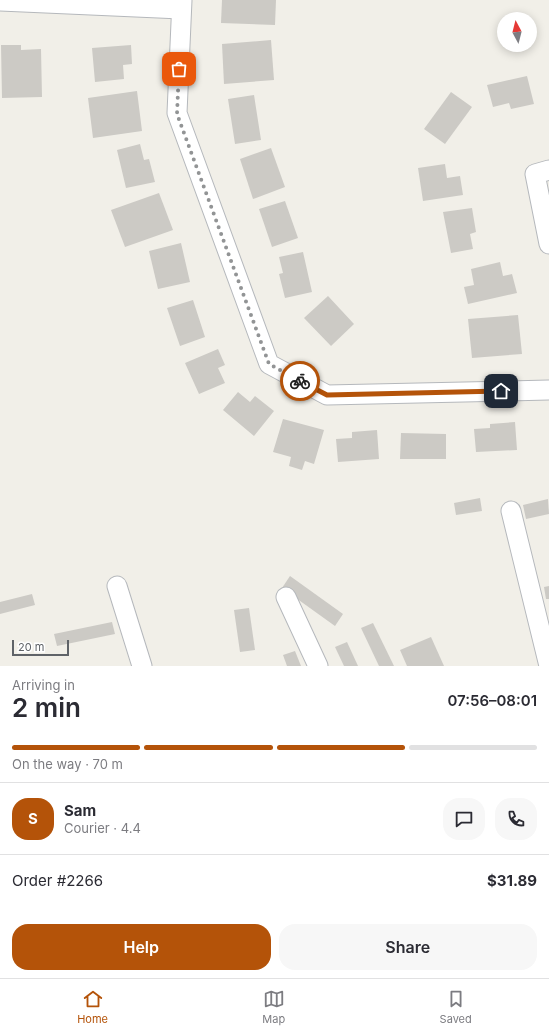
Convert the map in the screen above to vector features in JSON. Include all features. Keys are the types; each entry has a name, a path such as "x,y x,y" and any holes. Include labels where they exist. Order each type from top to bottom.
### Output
{"street":[{"path":"0,1 181,5 177,114 269,364 327,395 549,390"},
{"path":"549,170 535,174 549,244"},
{"path":"511,511 549,666"},
{"path":"117,586 142,666"},
{"path":"286,597 318,666"}],"building":[{"path":"222,0 276,0 275,25 221,23"},
{"path":"271,40 274,80 224,84 222,44"},
{"path":"1,45 21,45 21,50 41,49 42,97 2,98"},
{"path":"131,45 132,64 123,65 124,79 95,82 92,48"},
{"path":"527,76 534,104 511,109 509,103 493,107 487,85"},
{"path":"137,91 142,131 93,138 88,98"},
{"path":"451,92 472,107 445,144 424,129"},
{"path":"254,95 261,140 235,144 228,99"},
{"path":"140,144 144,160 149,159 155,182 126,188 117,150"},
{"path":"271,148 285,187 253,199 240,159"},
{"path":"445,164 447,178 460,176 463,195 423,201 418,168"},
{"path":"159,193 173,230 125,247 111,210"},
{"path":"285,201 298,238 272,247 259,209"},
{"path":"472,208 476,232 470,234 473,249 451,253 443,212"},
{"path":"181,243 190,282 158,289 149,251"},
{"path":"303,252 312,292 285,298 279,274 283,273 279,257"},
{"path":"500,262 503,276 512,274 517,293 468,304 464,287 474,285 471,269"},
{"path":"328,296 354,324 331,346 304,318"},
{"path":"193,300 205,337 180,346 167,308"},
{"path":"518,315 522,354 472,358 468,319"},
{"path":"218,349 225,365 218,368 225,383 199,394 185,363"},
{"path":"238,392 250,402 255,396 274,411 254,436 223,410"},
{"path":"283,419 324,430 314,464 305,461 302,470 289,466 291,457 273,452"},
{"path":"515,422 517,450 476,452 474,429 490,428 490,424"},
{"path":"377,430 379,459 338,462 336,439 352,438 352,432"},
{"path":"401,433 446,434 446,459 400,459"},
{"path":"480,498 482,511 456,515 454,503"},
{"path":"548,499 549,514 526,519 523,505"},
{"path":"290,576 343,614 335,626 282,588"},
{"path":"549,586 549,599 546,599 544,587"},
{"path":"32,594 35,605 0,614 0,602"},
{"path":"249,608 255,650 240,652 234,610"},
{"path":"112,622 115,634 57,646 54,634"},
{"path":"373,623 394,666 379,666 361,628"},
{"path":"431,637 444,666 407,666 400,650"},
{"path":"347,642 358,666 344,666 335,647"},
{"path":"295,651 301,666 287,666 283,655"}],"way so far":[{"path":"179,69 177,114 269,364 300,381"}],"route":[{"path":"300,381 327,395 501,391"}]}
